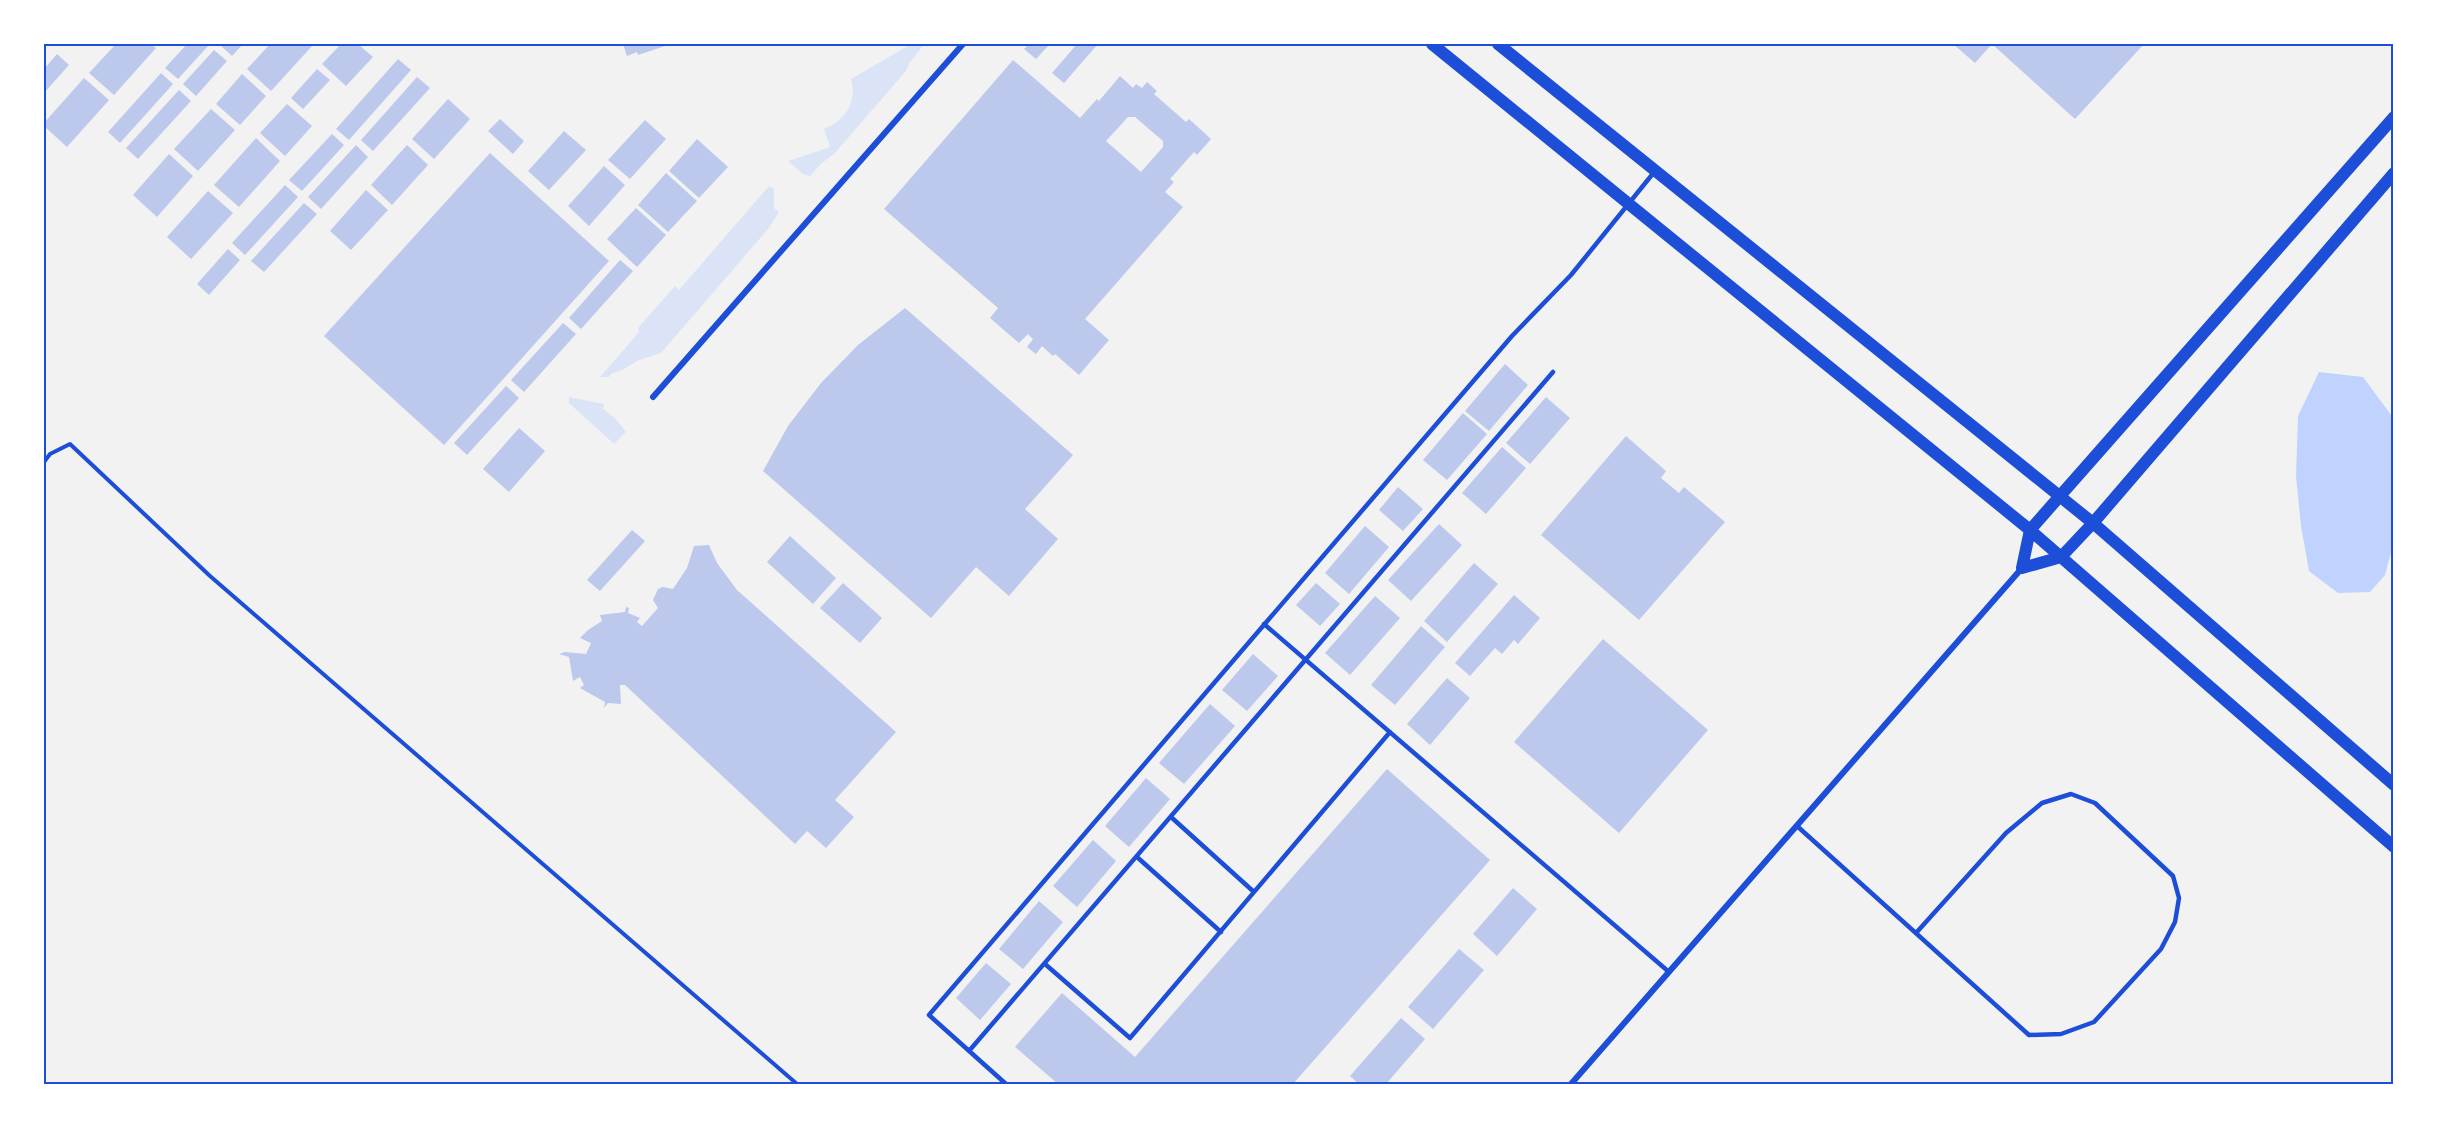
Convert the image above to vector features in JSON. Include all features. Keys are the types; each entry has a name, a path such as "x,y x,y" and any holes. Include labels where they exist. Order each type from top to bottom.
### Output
{"main road":[{"path":"1432,44 2030,530 2394,847"},
{"path":"1498,44 2093,523 2394,785"},
{"path":"2394,117 2030,530 2022,568 2061,557 2093,523 2394,174"}],"street":[{"path":"653,398 963,44"},
{"path":"1571,1084 2022,568"}],"lane":[{"path":"1006,1084 929,1015 1512,336 1570,274 1655,171"},
{"path":"969,1051 1553,372"},
{"path":"1264,624 1669,972"},
{"path":"1045,964 1131,1038 1390,732"},
{"path":"1797,826 1916,933 2030,1035 2061,1034 2094,1022 2161,949 2175,922 2179,898 2173,876 2095,803 2071,794 2042,803 2006,833 1916,933"},
{"path":"1171,817 1254,892"},
{"path":"1137,857 1221,932"}],"path":[{"path":"44,462 50,454 70,444 210,576 797,1084"},
{"path":"44,449 50,454"}],"shaded area":[{"path":"911,44 920,44 922,47 906,71 834,154 810,176 803,174 788,161 830,147 824,129 838,121 848,109 852,95 851,79"},
{"path":"769,186 774,189 774,208 779,212 769,228 661,353 639,360 609,377 600,377 639,332 638,328 675,286 679,290"},
{"path":"569,397 604,404 603,409 615,418 626,432 614,444 569,403"}],"water":[{"path":"2319,372 2363,377 2394,419 2393,544 2385,575 2370,592 2338,593 2309,571 2301,526 2296,476 2298,416"}],"building":[{"path":"116,44 150,44 156,48 114,95 89,73"},
{"path":"187,44 209,45 178,79 165,68"},
{"path":"219,44 243,44 232,56"},
{"path":"270,44 313,45 271,91 247,69"},
{"path":"341,44 358,44 373,57 346,86 322,64"},
{"path":"623,44 671,44 638,55 637,52 627,56"},
{"path":"1029,44 1050,44 1036,59 1024,49"},
{"path":"1077,44 1098,44 1064,83 1052,73"},
{"path":"1953,44 1992,44 1975,63"},
{"path":"1992,44 2144,44 2075,119"},
{"path":"214,50 227,61 196,96 183,84"},
{"path":"57,54 69,65 44,93 44,69"},
{"path":"398,59 411,70 349,140 336,129"},
{"path":"1013,60 1080,118 1097,99 1099,101 1120,76 1133,88 1136,84 1142,88 1147,82 1157,91 1154,94 1186,122 1189,119 1211,139 1197,155 1194,152 1170,179 1174,182 1165,192 1183,207 1085,319 1109,340 1079,375 1042,346 1036,354 1027,347 1033,339 1028,334 1019,343 990,318 998,308 884,209","holes":["1128,117 1135,117 1163,141 1163,147 1141,172 1106,141"]},
{"path":"317,69 330,80 303,109 291,98"},
{"path":"161,73 173,84 120,143 108,132"},
{"path":"242,74 266,96 240,125 216,104"},
{"path":"417,77 430,88 373,151 361,140"},
{"path":"84,78 109,100 67,147 44,126 44,123"},
{"path":"179,90 191,101 138,159 126,148"},
{"path":"448,99 470,119 434,159 412,139"},
{"path":"287,104 312,126 285,156 260,133"},
{"path":"211,109 235,130 198,171 174,149"},
{"path":"500,119 524,141 513,154 488,131"},
{"path":"645,120 666,139 630,179 608,160"},
{"path":"564,131 586,150 549,190 528,171"},
{"path":"332,134 344,145 302,191 289,180"},
{"path":"256,138 280,161 239,207 214,185"},
{"path":"697,139 728,167 699,198 669,171"},
{"path":"356,145 368,157 321,209 308,197"},
{"path":"407,145 428,165 392,205 371,185"},
{"path":"490,153 609,261 444,445 324,336"},
{"path":"169,154 193,176 157,217 133,195"},
{"path":"604,166 625,185 589,226 568,206"},
{"path":"666,173 697,201 668,232 638,205"},
{"path":"285,185 298,197 245,255 232,243"},
{"path":"366,190 388,210 351,250 330,231"},
{"path":"208,191 233,213 191,259 167,237"},
{"path":"304,203 317,214 264,272 251,261"},
{"path":"636,208 666,235 637,267 607,239"},
{"path":"228,249 240,260 209,295 197,284"},
{"path":"620,260 633,271 581,329 569,318"},
{"path":"905,308 1073,455 1025,509 1058,539 1009,596 976,567 931,618 763,471 788,426 821,383 858,345"},
{"path":"563,323 576,334 524,392 511,380"},
{"path":"1505,364 1528,385 1489,431 1465,411"},
{"path":"506,386 519,398 467,455 454,443"},
{"path":"1546,397 1570,418 1530,464 1506,443"},
{"path":"1463,413 1487,434 1447,480 1423,460"},
{"path":"519,428 545,451 509,492 483,469"},
{"path":"1626,436 1666,471 1661,478 1679,493 1684,487 1725,522 1639,620 1541,535"},
{"path":"1502,447 1526,468 1486,514 1462,493"},
{"path":"1398,487 1423,509 1403,531 1379,510"},
{"path":"1439,524 1462,545 1411,601 1388,580"},
{"path":"1365,526 1389,547 1349,594 1325,573"},
{"path":"632,530 645,541 600,591 587,580"},
{"path":"790,536 836,578 813,604 767,562"},
{"path":"709,545 717,563 737,590 896,732 835,800 854,817 826,848 807,831 795,844 625,685 620,685 621,704 608,703 604,708 605,702 580,688 584,685 580,677 573,681 569,657 559,654 565,652 586,654 591,643 580,638 602,621 600,615 625,612 626,607 629,608 628,613 640,618 637,622 642,626 658,608 653,600 658,589 663,587 673,589 687,568 694,546"},
{"path":"1474,563 1498,584 1447,642 1424,621"},
{"path":"843,583 882,618 860,643 820,608"},
{"path":"1316,583 1340,604 1320,626 1296,605"},
{"path":"1514,595 1540,618 1518,644 1514,640 1502,654 1495,648 1470,676 1455,663"},
{"path":"1375,596 1400,618 1350,675 1325,653"},
{"path":"1421,626 1445,647 1395,705 1371,685"},
{"path":"1603,639 1708,730 1619,833 1514,742"},
{"path":"1253,654 1278,676 1247,711 1222,690"},
{"path":"1447,678 1470,698 1430,745 1407,724"},
{"path":"1210,704 1235,726 1184,784 1159,763"},
{"path":"1387,769 1490,860 1293,1084 1058,1084 1015,1047 1062,993 1135,1057"},
{"path":"1146,778 1170,799 1129,847 1105,826"},
{"path":"1093,840 1116,861 1077,907 1053,886"},
{"path":"1513,888 1537,909 1497,956 1473,934"},
{"path":"1039,901 1063,922 1023,969 999,949"},
{"path":"1459,949 1484,970 1433,1029 1408,1007"},
{"path":"986,963 1011,984 980,1020 956,998"},
{"path":"1401,1018 1425,1039 1386,1084 1359,1084 1350,1076"}]}
